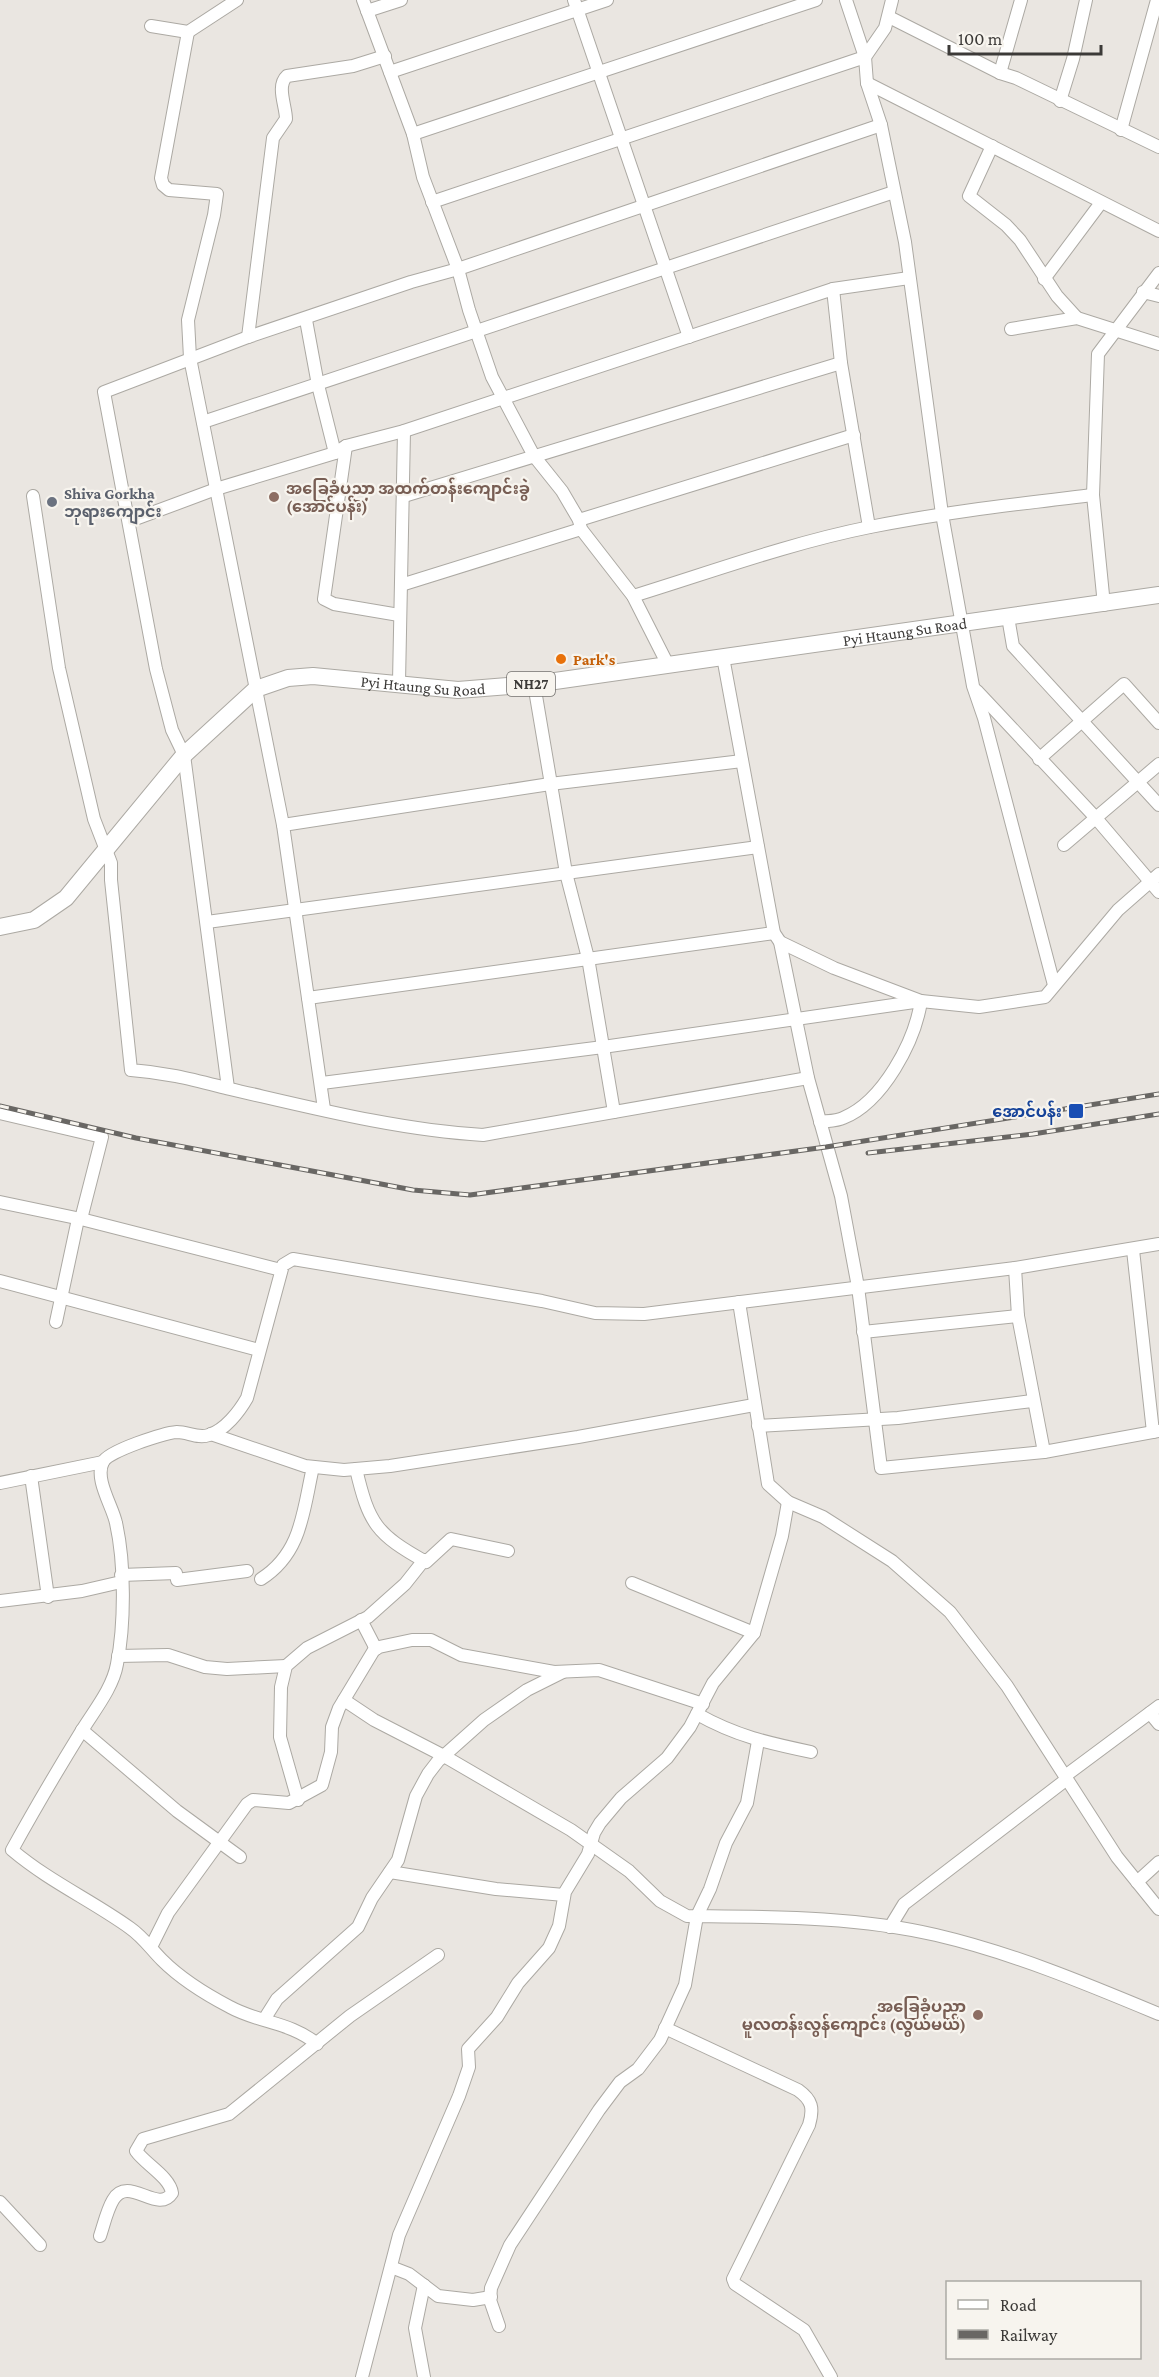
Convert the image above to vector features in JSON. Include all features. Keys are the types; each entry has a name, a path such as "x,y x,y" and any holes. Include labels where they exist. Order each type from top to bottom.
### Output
{"highway":[{"name":"Pyi Htaung Su Road","path":"0,927 34,920 66,898 104,849 184,755 256,689 288,678 313,676 399,682 458,690 534,684 1159,595"}],"street":[{"path":"151,26 188,32 237,0"},
{"path":"401,0 365,6 413,134 432,202 458,269 502,399 534,456 562,491 580,525 633,596 668,665"},
{"path":"390,72 576,5 607,0"},
{"path":"413,134 816,0"},
{"path":"846,0 865,57 867,83 881,125 905,242 942,514 973,686 984,718 1054,985"},
{"path":"432,202 865,57 889,17 892,0"},
{"path":"999,73 1021,0"},
{"path":"1060,101 1073,59 1086,0"},
{"path":"1121,130 1157,0"},
{"path":"576,5 689,337"},
{"path":"889,17 999,73 1016,78 1159,147"},
{"path":"188,32 161,178 163,185 169,190 217,194 188,320 190,358 283,825 324,1109"},
{"path":"248,337 273,138 286,119 283,80 287,76 352,66 385,57"},
{"path":"867,83 1100,204 1159,231"},
{"path":"228,1088 184,755 172,730 156,669 104,392 248,337 306,320 411,282 458,269 881,125"},
{"path":"992,146 969,196 1006,225 1020,240 1044,279 1077,318"},
{"path":"203,422 667,270 894,192"},
{"path":"1044,279 1100,204"},
{"path":"1104,604 1093,495 1098,354 1159,273"},
{"path":"130,521 216,489 404,431 834,289 909,279"},
{"path":"834,289 841,363 869,527"},
{"path":"1143,292 1159,296"},
{"path":"1011,329 1077,318 1159,344"},
{"path":"306,320 318,385 341,450 324,599 334,603 399,615"},
{"path":"404,496 841,363"},
{"path":"399,682 404,431"},
{"path":"400,585 854,435"},
{"path":"633,596 818,540 869,527 942,514 1093,495"},
{"path":"33,496 59,668 94,819 111,863 131,1070 169,1072 228,1088 324,1109 443,1132 483,1135 808,1078"},
{"path":"1008,616 1013,646 1159,805"},
{"path":"723,657 777,937 808,1078 841,1196 858,1287 873,1419 881,1467 1044,1452 1156,1431 1133,1250"},
{"path":"534,684 566,873 588,958 614,1112"},
{"path":"1039,759 1080,720 1124,684 1159,723"},
{"path":"973,686 1039,759 1155,878 1159,892"},
{"path":"283,825 550,784 742,761"},
{"path":"1064,845 1159,764"},
{"path":"207,922 758,847"},
{"path":"322,1083 603,1047 921,1001 979,1007 1045,997 1118,910 1155,878"},
{"path":"308,998 588,958 777,937 834,968 921,1001"},
{"path":"820,1122 843,1118 866,1103 884,1082 899,1062 910,1040 921,1001"},
{"path":"0,1113 102,1137 56,1322"},
{"path":"0,1202 80,1219 281,1270"},
{"path":"211,1434 232,1419 244,1404 281,1270 283,1265 293,1259 542,1301 595,1313 644,1314 1015,1268 1159,1244"},
{"path":"1015,1268 1018,1316 1032,1401 1044,1452"},
{"path":"0,1281 259,1350"},
{"path":"739,1302 768,1484 788,1502 823,1517 892,1562 950,1612 1007,1686 1117,1857 1159,1909"},
{"path":"863,1332 1018,1316"},
{"path":"758,1426 873,1419 1032,1401"},
{"path":"0,1483 103,1462 109,1456 160,1435 179,1432 198,1436 211,1434 326,1470 356,1469 578,1437 754,1406"},
{"path":"103,1462 101,1473 116,1524 121,1578 117,1667 12,1850 41,1874 129,1927 164,1962 211,1996 232,2008 299,2030 317,2044"},
{"path":"261,1579 294,1545 313,1467"},
{"path":"356,1469 363,1498 377,1529 426,1562 451,1539 508,1551"},
{"path":"31,1476 48,1597"},
{"path":"362,2377 409,2209 459,2097 469,2067 468,2049 497,2017 518,1983 549,1948 559,1926 564,1895 588,1854 594,1833 614,1807 644,1776 667,1758 700,1709 713,1683 754,1633 782,1536 788,1502"},
{"path":"298,1800 280,1737 281,1687 286,1666 307,1648 361,1620 405,1584 424,1560"},
{"path":"0,1601 48,1597 121,1578 176,1573 177,1580 247,1571"},
{"path":"632,1582 754,1633"},
{"path":"361,1620 376,1649"},
{"path":"151,1947 168,1913 247,1804 253,1800 289,1803 322,1785 332,1752 332,1727 344,1700 376,1649 412,1640 431,1640 461,1655 564,1672 599,1670 700,1709 728,1731 758,1741 811,1752"},
{"path":"118,1656 168,1655 205,1667 227,1670 286,1666"},
{"path":"265,2018 277,1999 358,1927 372,1898 398,1860 416,1796 428,1774 444,1756 484,1720 527,1690 564,1672"},
{"path":"344,1700 374,1720 444,1756 571,1830 629,1870 660,1901 675,1912 697,1916 816,1919 890,1927 935,1935 1035,1965 1159,2014"},
{"path":"890,1927 904,1904 1155,1709 1159,1724"},
{"path":"82,1730 177,1811 240,1857"},
{"path":"499,2326 490,2297 491,2288 510,2245 599,2110 621,2082 638,2069 660,2040 685,1985 697,1916 711,1889 726,1843 747,1803 758,1741"},
{"path":"1137,1882 1159,1862"},
{"path":"390,1872 496,1889 564,1895"},
{"path":"100,2235 113,2199 119,2193 130,2191 162,2201 168,2199 172,2193 169,2184 145,2163 136,2151 143,2139 229,2114 350,2016 438,1955"},
{"path":"665,2028 789,2085 808,2097 812,2104 813,2114 809,2125 733,2279 735,2284 804,2330 831,2377"},
{"path":"0,2202 40,2245"},
{"path":"391,2267 409,2274 438,2296 453,2299 490,2297"},
{"path":"424,2285 415,2328 424,2377"}],"railway":[{"path":"0,1106 136,1138 413,1190 470,1195 826,1147 1159,1094"},
{"path":"868,1153 1033,1134 1159,1114"}],"place":[{"name":"အခြေခံပညာ အထက်တန်းကျောင်းခွဲ (အောင်ပန်း)","path":"274,497"},
{"name":"Shiva Gorkha ဘုရားကျောင်း","path":"52,502"},
{"name":"Park's","path":"561,659"},
{"name":"အောင်ပန်း","path":"1076,1111"},
{"name":"အခြေခံပညာ မူလတန်းလွန်ကျောင်း (လွယ်မယ်)","path":"978,2015"}]}
